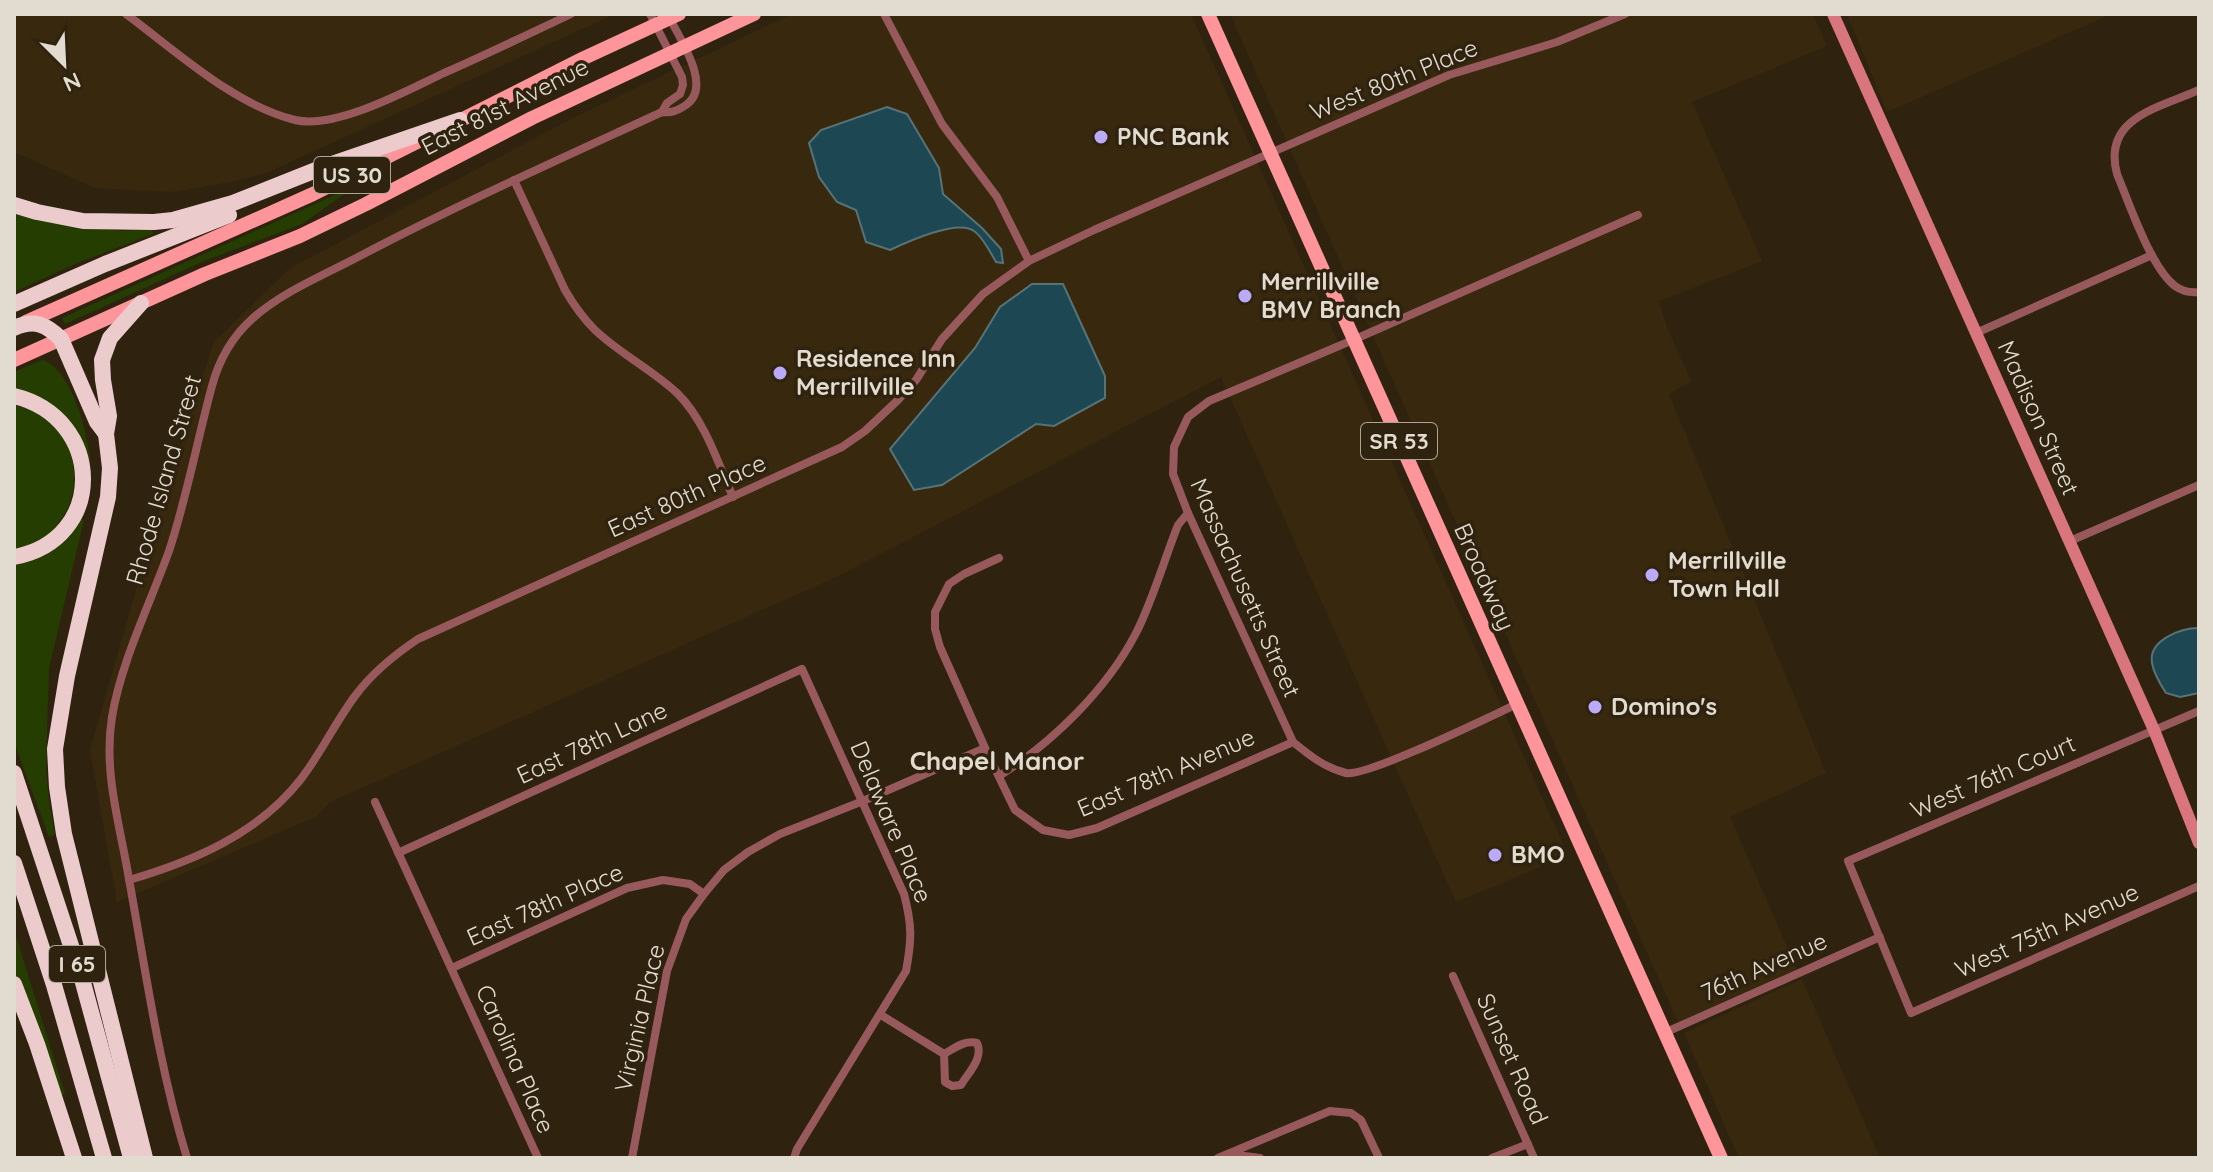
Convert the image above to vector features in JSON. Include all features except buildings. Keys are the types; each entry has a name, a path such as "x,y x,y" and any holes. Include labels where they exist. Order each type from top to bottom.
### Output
{"highway":[{"path":"14,205 83,221 154,222 211,211 332,164 460,120"},
{"path":"14,304 271,196 298,178"},
{"path":"141,303 115,331 104,353 102,373 109,416 106,434 110,468 108,497 63,692 55,749 64,834 145,1158"},
{"path":"20,325 45,326 61,339 97,422 106,434"},
{"path":"14,396 44,407 64,424 81,458 83,483 72,520 64,530 44,547 14,557"},
{"name":"I 65","path":"14,773 74,954 131,1158"},
{"name":"I 65","path":"14,863 54,985 104,1158"},
{"path":"14,984 74,1158"}],"main road":[{"name":"East 81st Avenue","path":"14,360 300,236 532,118 754,14"},
{"name":"Broadway","path":"1208,14 1721,1158"},
{"name":"East 81st Avenue","path":"20,325 313,194 665,17"}],"street":[{"path":"126,14 239,98 268,112 299,121 336,118 372,106 571,14"},
{"path":"884,14 942,124 997,197 1029,261"},
{"name":"West 80th Place","path":"1270,153 1449,75 1557,42 1625,14"},
{"name":"Madison Street","path":"1833,14 2154,730 2199,843"},
{"name":"Rhode Island Street","path":"662,112 667,103 680,94 683,85 677,50 665,17"},
{"name":"Rhode Island Street","path":"187,1158 173,1114 141,959 110,776 112,717 120,685 173,537 215,375 224,354 251,320 282,297 406,231 662,112 672,113 693,99 697,91 696,76 677,50 665,17"},
{"path":"2199,90 2131,121 2115,142 2113,160 2152,255 2176,287 2192,293 2199,292"},
{"name":"East 80th Place","path":"129,880 173,867 221,845 260,819 301,778 362,687 382,666 418,639 833,453 865,431 916,380 942,339 983,294 1029,261 1270,153"},
{"path":"514,180 573,304 596,331 682,398 702,427 733,497"},
{"path":"1353,340 1638,215"},
{"path":"1976,333 2152,255"},
{"name":"Massachusetts Street","path":"1293,742 1188,513 1173,474 1174,447 1188,417 1209,401 1353,340"},
{"path":"2070,541 2199,485"},
{"path":"999,776 1028,758 1091,698 1117,665 1136,633 1178,525 1188,513"},
{"name":"East 78th Avenue","path":"999,558 949,584 935,612 935,629 940,647 1015,810 1043,830 1069,835 1097,828 1293,742 1317,761 1348,774 1378,767 1517,704"},
{"name":"Delaware Place","path":"794,1158 906,971 912,941 904,894 802,669"},
{"name":"East 78th Lane","path":"398,853 802,669"},
{"name":"West 76th Court","path":"1880,937 1848,861 2199,711"},
{"path":"704,894 724,870 780,834 985,748"},
{"name":"Carolina Place","path":"375,802 538,1158"},
{"name":"East 78th Place","path":"452,968 627,888 663,880 690,884 704,894"},
{"name":"West 75th Avenue","path":"1880,937 1911,1013 2199,886"},
{"name":"Virginia Place","path":"632,1158 667,971 686,919 704,894"},
{"name":"76th Avenue","path":"1664,1033 1880,937"},
{"name":"Sunset Road","path":"1453,976 1534,1158"},
{"path":"881,1015 944,1054"},
{"path":"970,1042 977,1043 980,1050 979,1057 961,1085 952,1086 945,1082 944,1054 970,1042"},
{"path":"1218,1158 1330,1111 1351,1113 1361,1120 1379,1158"},
{"path":"1492,1158 1528,1144"},
{"path":"1228,1153 1260,1158"}],"shaded area":[{"path":"14,14 615,14 266,173 172,192 95,188 14,152"},
{"path":"792,14 1191,14 1568,855 1456,902 1221,377 834,578 330,802 317,816 117,902 90,750 151,538 214,342 289,269 571,119"},
{"path":"1230,14 1813,14 1827,46 1692,102 1762,261 1659,301 1691,381 1669,394 1826,773 1730,817 1797,969 1678,1022"},
{"path":"1847,14 2112,14 1887,112"},
{"path":"1802,979 1880,1158 1739,1158 1684,1033"}],"green space":[{"path":"357,185 302,224 204,261 65,324 62,318"},
{"path":"14,211 72,225 121,231 152,228 153,234 14,292"},
{"path":"42,360 53,366 70,389 82,420 91,463 79,434 64,415 43,401 14,391 14,372"},
{"path":"14,405 35,411 51,422 63,437 71,455 74,474 72,494 65,513 53,530 40,540 14,549"},
{"path":"79,519 84,520 49,668 46,768 55,835 49,837 14,742 14,562"},
{"path":"14,930 65,1094 59,1096 14,969"}],"water":[{"path":"887,107 907,114 939,168 943,194 1001,249 1003,263 996,262 980,237 966,228 932,233 890,250 866,242 856,210 837,202 819,177 809,143 821,130"},
{"path":"1032,284 1063,284 1105,376 1105,398 1054,426 1036,424 942,485 914,490 890,449 975,348 1000,307"},
{"path":"2199,628 2199,693 2180,697 2166,693 2152,663 2155,648 2175,633"}],"place":[{"name":"PNC Bank","path":"1101,137"},
{"name":"Merrillville BMV Branch","path":"1245,296"},
{"name":"Residence Inn Merrillville","path":"780,373"},
{"name":"Merrillville Town Hall","path":"1652,575"},
{"name":"Domino's","path":"1595,707"},
{"name":"BMO","path":"1495,855"}],"district":[{"name":"Chapel Manor","path":"997,761"}]}
